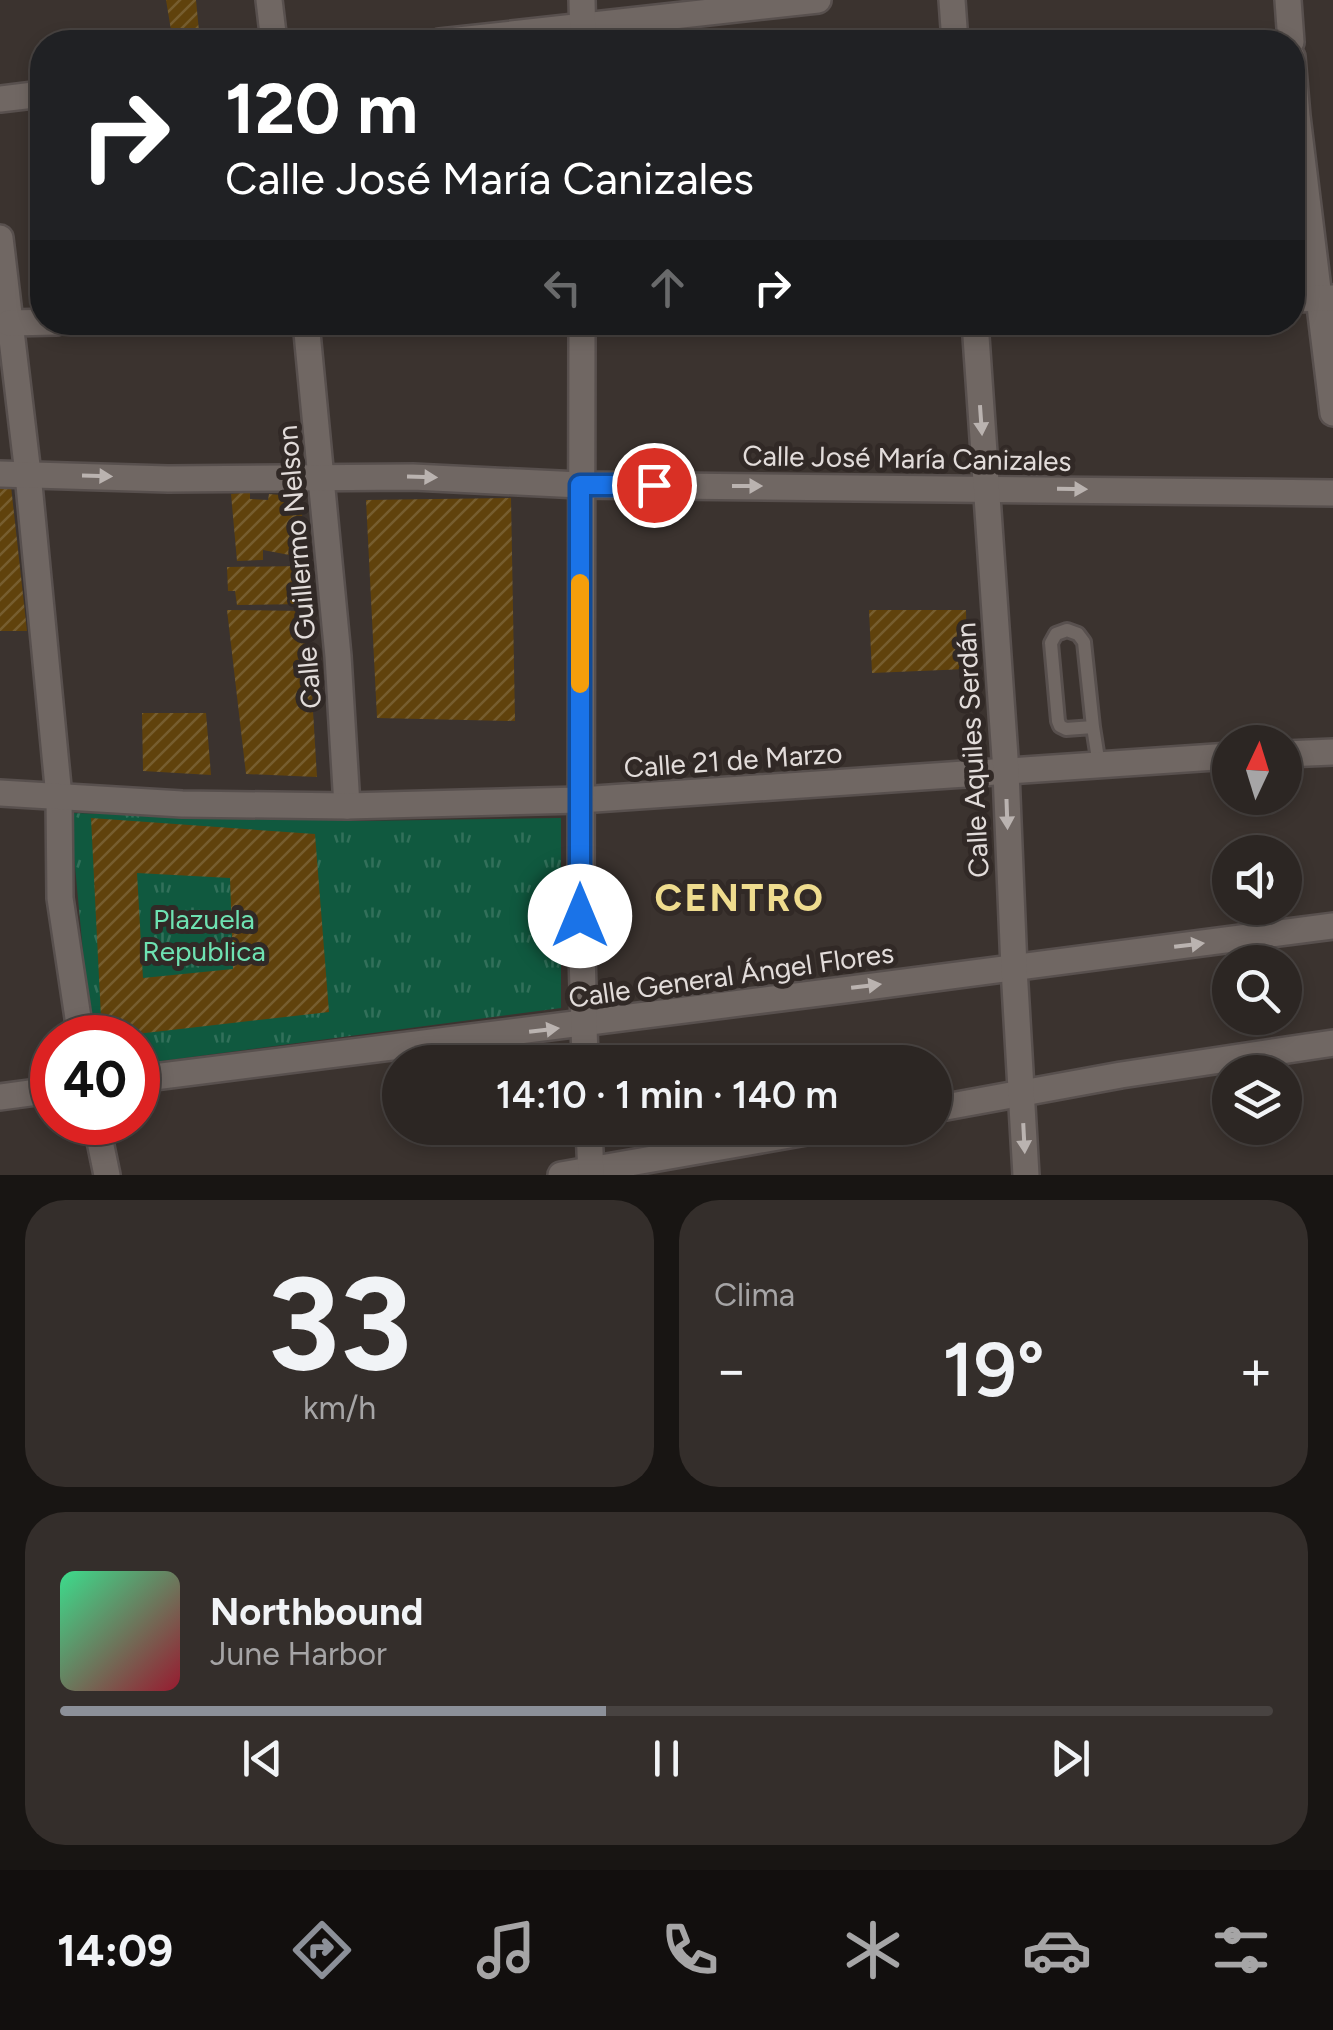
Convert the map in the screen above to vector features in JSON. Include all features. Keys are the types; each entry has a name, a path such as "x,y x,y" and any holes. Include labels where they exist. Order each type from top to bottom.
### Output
{"street":[{"path":"269,0 273,30"},
{"path":"582,0 584,30"},
{"path":"617,30 818,0"},
{"path":"952,0 953,30"},
{"path":"1288,0 1291,30"},
{"path":"0,99 30,95"},
{"path":"1305,165 1327,298 1333,413"},
{"path":"0,238 28,474 59,798 60,898 78,1015"},
{"path":"9,323 30,323"},
{"name":"Calle Guillermo Nelson","path":"307,335 338,656 347,806"},
{"path":"582,335 580,800 585,1045"},
{"name":"Calle Aquiles Serdán","path":"976,335 1006,772 1026,1175"},
{"name":"Calle José María Canizales","path":"0,474 1333,493"},
{"path":"1302,753 1333,752"},
{"name":"Calle 21 de Marzo","path":"0,793 182,804 347,806 580,800 1212,757"},
{"name":"Calle General Ángel Flores","path":"160,1077 1333,926"},
{"path":"952,1106 1121,1074 1333,1044"},
{"path":"0,1097 30,1093"},
{"path":"100,1145 106,1175"},
{"path":"589,1145 591,1172"},
{"path":"561,1175 737,1145"}],"lane":[{"path":"1092,727 1066,729 1058,721 1051,643 1056,634 1067,630 1078,634 1084,642 1099,765"}],"green space":[{"name":"Plazuela Republica","path":"70,813 360,821 561,818 561,1008 160,1061 160,1015 89,1015"}],"building":[{"path":"166,0 196,0 199,30 171,30"},
{"path":"0,486 11,486 27,631 0,631"},
{"path":"250,492 250,499 268,500 269,494 303,497 300,557 263,550 263,560 237,561 231,494"},
{"path":"511,498 515,721 377,718 366,500"},
{"path":"301,566 308,604 237,605 235,591 228,591 227,567"},
{"path":"227,610 307,611 317,777 246,774"},
{"path":"869,610 966,610 967,669 872,673"},
{"path":"142,713 206,713 211,775 143,771"},
{"path":"91,818 315,834 329,1012 160,1031 160,1015 101,1015","holes":["137,873 230,878 233,969 143,978"]}],"slow traffic":[{"path":"580,583 580,684"}],"district":[{"name":"CENTRO","path":"740,898"}],"route":[{"path":"580,916 580,485 654,485"}]}
